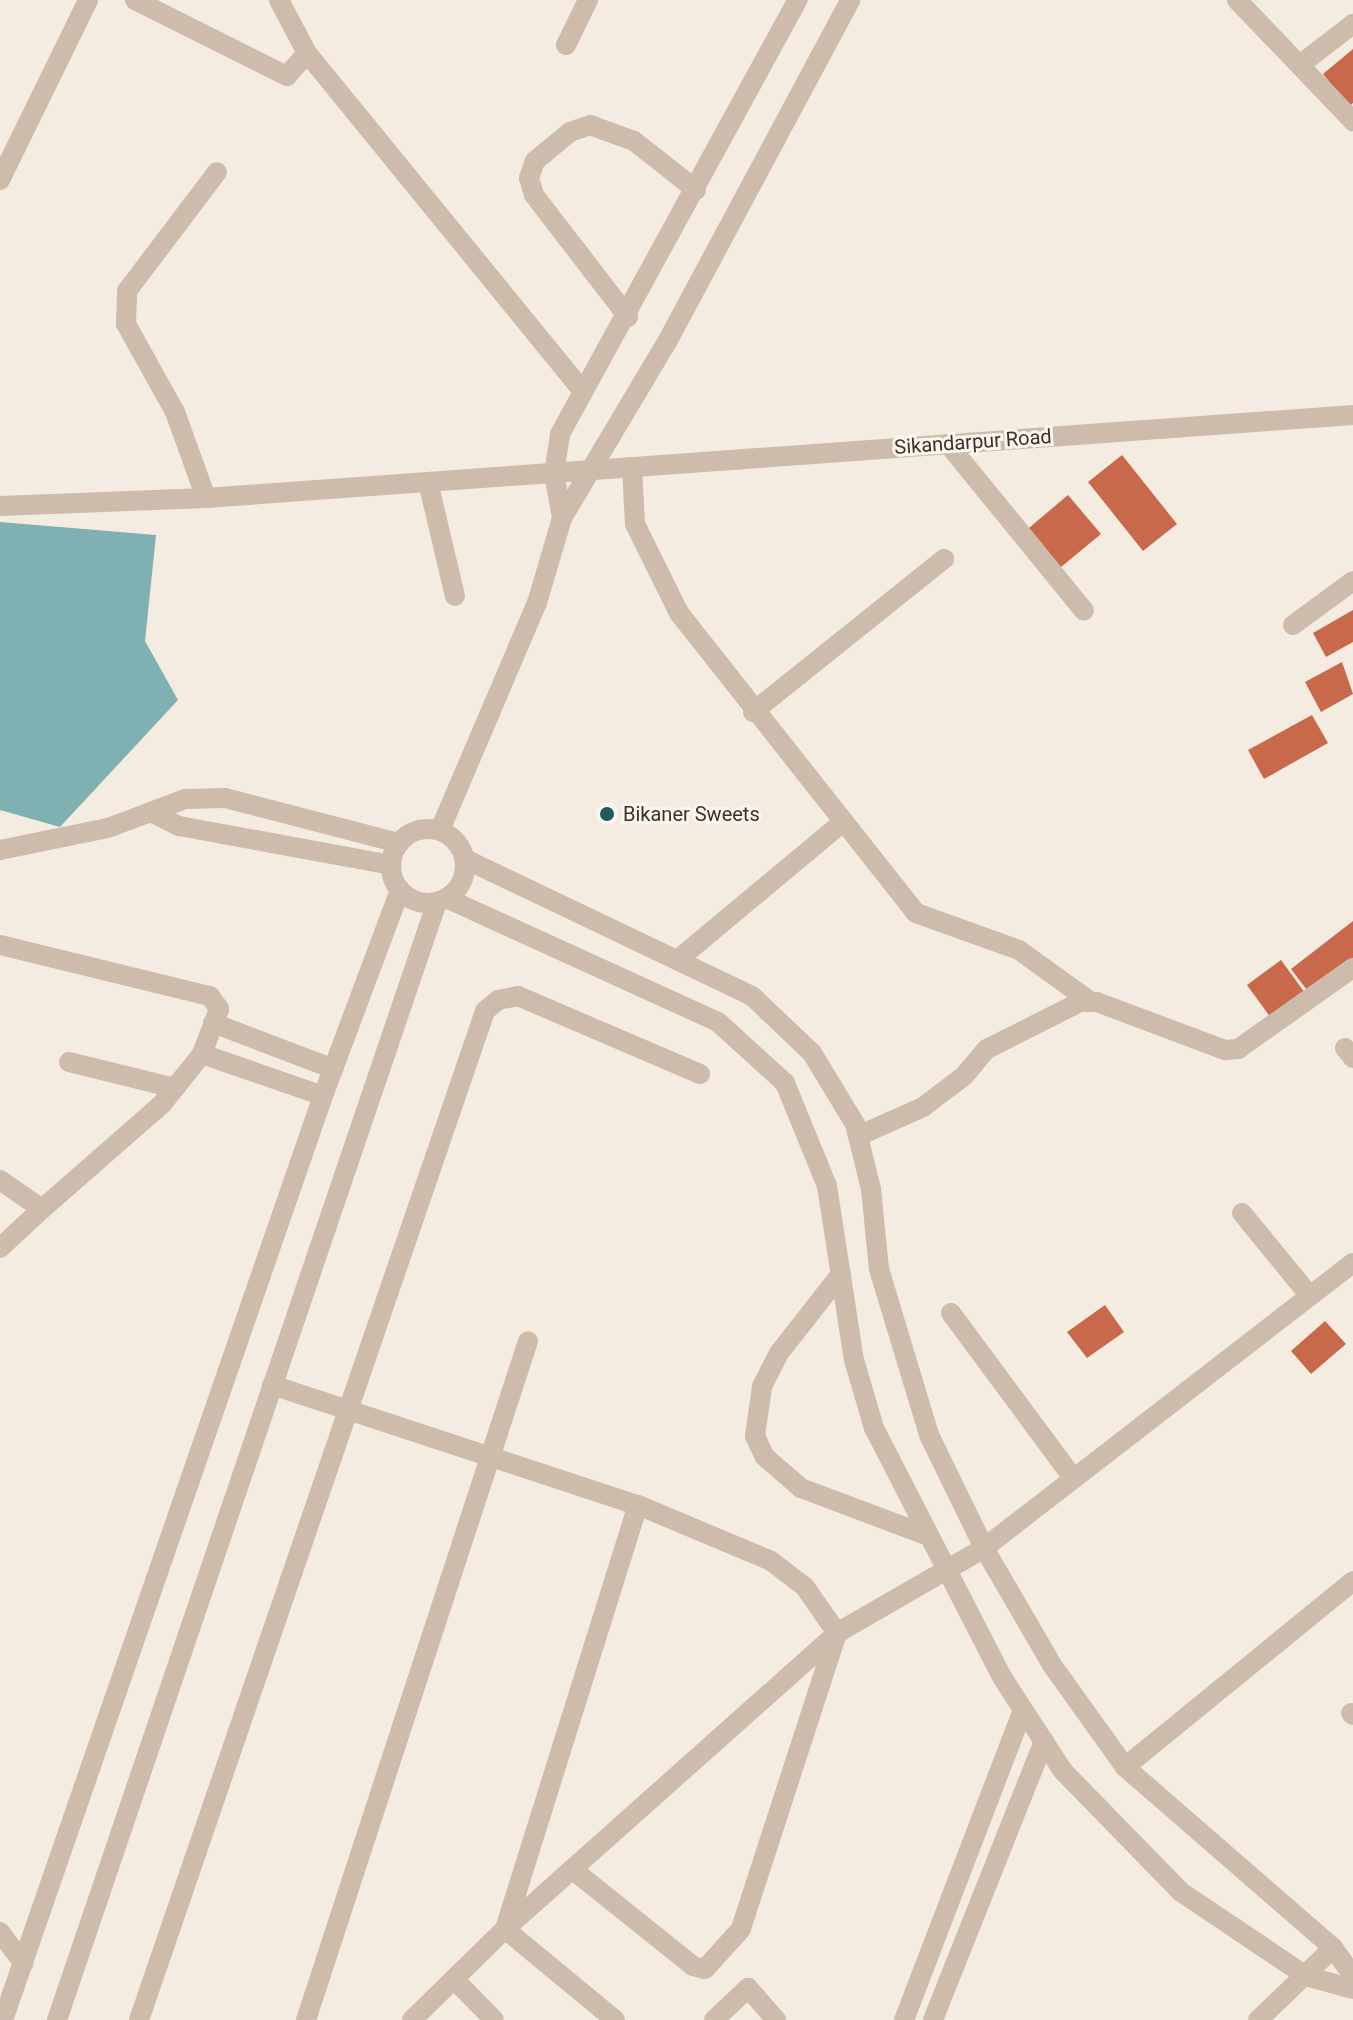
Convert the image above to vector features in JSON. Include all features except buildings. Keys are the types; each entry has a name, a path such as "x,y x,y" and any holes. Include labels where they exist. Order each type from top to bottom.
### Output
{"street":[{"path":"0,180 88,0"},
{"path":"135,0 287,76 307,53"},
{"path":"279,0 307,53 583,392"},
{"path":"566,45 588,0"},
{"path":"562,518 554,473 560,434 628,317 798,0"},
{"path":"440,830 537,603 562,518 593,469 850,0"},
{"path":"1237,0 1353,121"},
{"path":"1301,64 1353,24"},
{"path":"628,317 534,195 529,178 535,161 570,132 590,125 634,141 696,190"},
{"path":"206,498 175,412 126,324 127,291 217,172"},
{"name":"Sikandarpur Road","path":"0,506 206,498 1353,415"},
{"path":"948,444 1084,611"},
{"path":"632,467 635,524 679,613 753,712 916,913 1019,950 1091,1002 1225,1050 1238,1049 1353,968"},
{"path":"428,482 455,596"},
{"path":"753,712 944,559"},
{"path":"1293,625 1353,581"},
{"path":"0,850 153,813 185,799 225,798 399,843"},
{"path":"153,813 179,826 391,865"},
{"path":"681,957 843,822"},
{"path":"57,2020 272,1385 442,900 464,878 465,859 458,843 440,830 418,830 399,843 391,865 400,890 417,901 442,900 718,1022 752,1049 785,1083 807,1127 827,1186 854,1360 874,1428 945,1575 1023,1710 1092,1805 1181,1892 1306,1976 1353,1989"},
{"path":"465,859 681,957 752,996 783,1021 812,1053 858,1136 900,1351 929,1435 984,1548 1083,1715 1125,1767 1333,1948 1353,1976"},
{"path":"7,2019 23,1963 323,1096 400,890"},
{"path":"0,945 210,996 219,1004 202,1054 175,1088 0,1248"},
{"path":"139,2020 485,1011 498,1000 518,996 700,1074"},
{"path":"858,1136 949,1090 1009,1035 1062,1008 1091,1002"},
{"path":"213,1023 334,1069"},
{"path":"202,1054 323,1096"},
{"path":"69,1062 175,1088"},
{"path":"0,1180 42,1209"},
{"path":"1242,1213 1310,1296"},
{"path":"412,2020 505,1929 837,1633 945,1575 984,1548 1353,1263"},
{"path":"841,1274 779,1353 762,1387 755,1436 765,1457 801,1488 926,1535"},
{"path":"951,1313 1073,1478"},
{"path":"306,2020 494,1455 528,1341"},
{"path":"272,1385 494,1455 638,1505 771,1561 805,1587 837,1633"},
{"path":"505,1929 638,1505"},
{"path":"1125,1767 1353,1581"},
{"path":"572,1869 705,1969 741,1929 837,1633"},
{"path":"904,2020 1023,1710"},
{"path":"933,2020 1044,1741"},
{"path":"505,1929 615,2020"},
{"path":"0,1932 23,1963"},
{"path":"1258,2020 1333,1948"},
{"path":"454,1979 494,2020"},
{"path":"714,2020 748,1988 776,2020"}],"water":[{"path":"0,522 156,535 145,641 178,700 60,827 0,810"}],"place":[{"name":"Bikaner Sweets","path":"607,814"}]}
